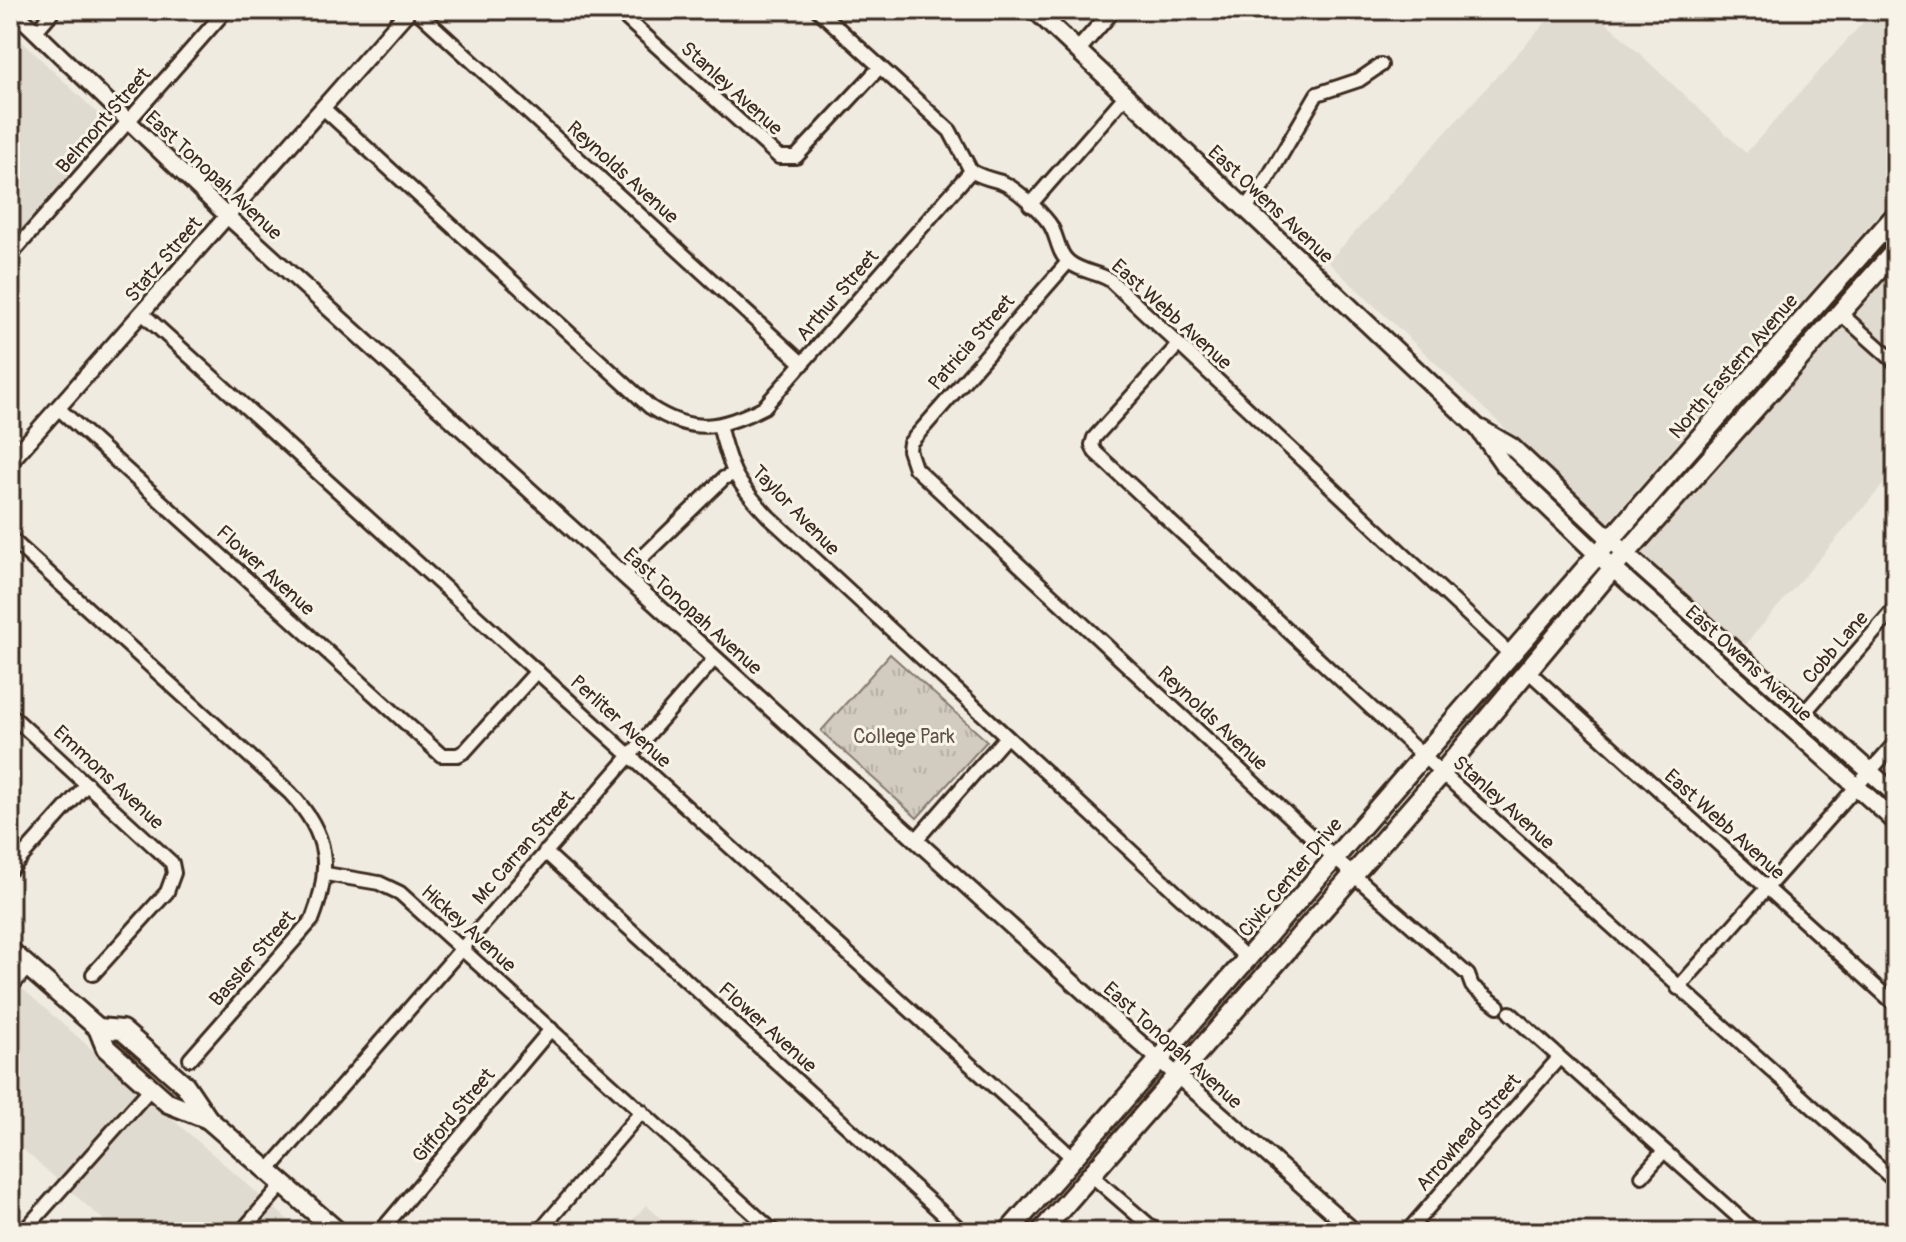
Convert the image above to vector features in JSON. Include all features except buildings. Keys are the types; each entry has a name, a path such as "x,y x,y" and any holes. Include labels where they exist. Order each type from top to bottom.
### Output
{"main road":[{"name":"East Owens Avenue","path":"1035,10 1478,428 1512,447 1603,547 1863,779 1896,795"},
{"name":"North Eastern Avenue","path":"1603,547 1896,215"},
{"path":"1041,1232 1442,773 1619,561 1896,250"},
{"path":"1840,313 1836,308 1837,301 1853,281 1855,261"},
{"path":"1789,370 1789,355 1807,332 1802,322"},
{"name":"Civic Center Drive","path":"1008,1232 1249,960 1603,547"},
{"name":"East Owens Avenue","path":"1619,561 1804,713 1863,779 1896,822"},
{"path":"10,951 98,1028 106,1048 168,1103 208,1119"},
{"path":"98,1028 122,1030 185,1085 208,1119 338,1232"},
{"path":"1022,1232 1033,1203"}],"street":[{"name":"East Tonopah Avenue","path":"13,10 227,216 1160,1061 1355,1232"},
{"path":"35,32 54,10"},
{"name":"Belmont Street","path":"10,256 226,10"},
{"name":"Statz Street","path":"10,462 409,10"},
{"name":"Reynolds Avenue","path":"416,10 803,364"},
{"name":"Stanley Avenue","path":"617,10 779,157 796,157 880,67"},
{"path":"818,10 950,131 971,171 1012,187 1048,221 1056,234 1062,256 1068,262"},
{"path":"1078,50 1113,10"},
{"path":"1246,208 1266,181 1317,94 1359,80 1381,65"},
{"path":"1030,205 1126,95"},
{"path":"323,108 650,407 666,418 689,424 719,425"},
{"name":"Arthur Street","path":"719,425 733,423 764,407 971,171"},
{"name":"East Webb Avenue","path":"1068,262 1110,280 1511,655"},
{"name":"Patricia Street","path":"909,450 910,443 1068,262"},
{"name":"Perliter Avenue","path":"142,313 1073,1158"},
{"path":"1840,313 1896,363"},
{"name":"Stanley Avenue","path":"1178,345 1094,438 1092,445 1095,452 1423,756 1896,1182"},
{"name":"Flower Avenue","path":"58,408 441,755 450,756 465,751 537,671"},
{"name":"Taylor Avenue","path":"719,425 729,465 742,489 769,517 1249,960"},
{"name":"Reynolds Avenue","path":"909,450 915,468 1353,875 1468,975 1472,986 1498,1006"},
{"path":"624,575 724,478 734,474"},
{"path":"10,538 307,810 320,836 326,874"},
{"name":"Cobb Lane","path":"1804,713 1896,607"},
{"name":"Mc Carran Street","path":"268,1171 715,658"},
{"name":"East Webb Avenue","path":"1528,671 1896,1005"},
{"name":"Emmons Avenue","path":"10,714 172,863 174,873 167,892 93,974"},
{"path":"916,840 1006,737"},
{"path":"1678,988 1896,742"},
{"path":"10,870 87,784"},
{"name":"Flower Avenue","path":"545,852 963,1232"},
{"name":"Hickey Avenue","path":"326,874 379,883 400,893 774,1232"},
{"name":"Bassler Street","path":"190,1059 312,920 323,893 326,874"},
{"path":"10,988 28,967"},
{"path":"1510,1013 1755,1232"},
{"name":"Gifford Street","path":"385,1226 551,1029"},
{"name":"Arrowhead Street","path":"1407,1232 1559,1058"},
{"path":"23,1232 151,1088"},
{"path":"539,1232 642,1111"},
{"path":"1642,1176 1664,1151"},
{"path":"1091,1175 1157,1232"},
{"path":"241,1232 283,1184"}],"shaded area":[{"path":"1557,10 1593,10 1746,153 1874,10 1896,10 1896,195 1607,524 1328,262"},
{"path":"10,30 112,127 10,243"},
{"path":"1896,269 1896,470 1744,646 1639,553"},
{"path":"10,978 302,1232 117,1232 10,1138"},
{"path":"646,1205 676,1232 622,1232"}],"green space":[{"name":"College Park","path":"890,654 987,741 917,818 821,731"}]}
